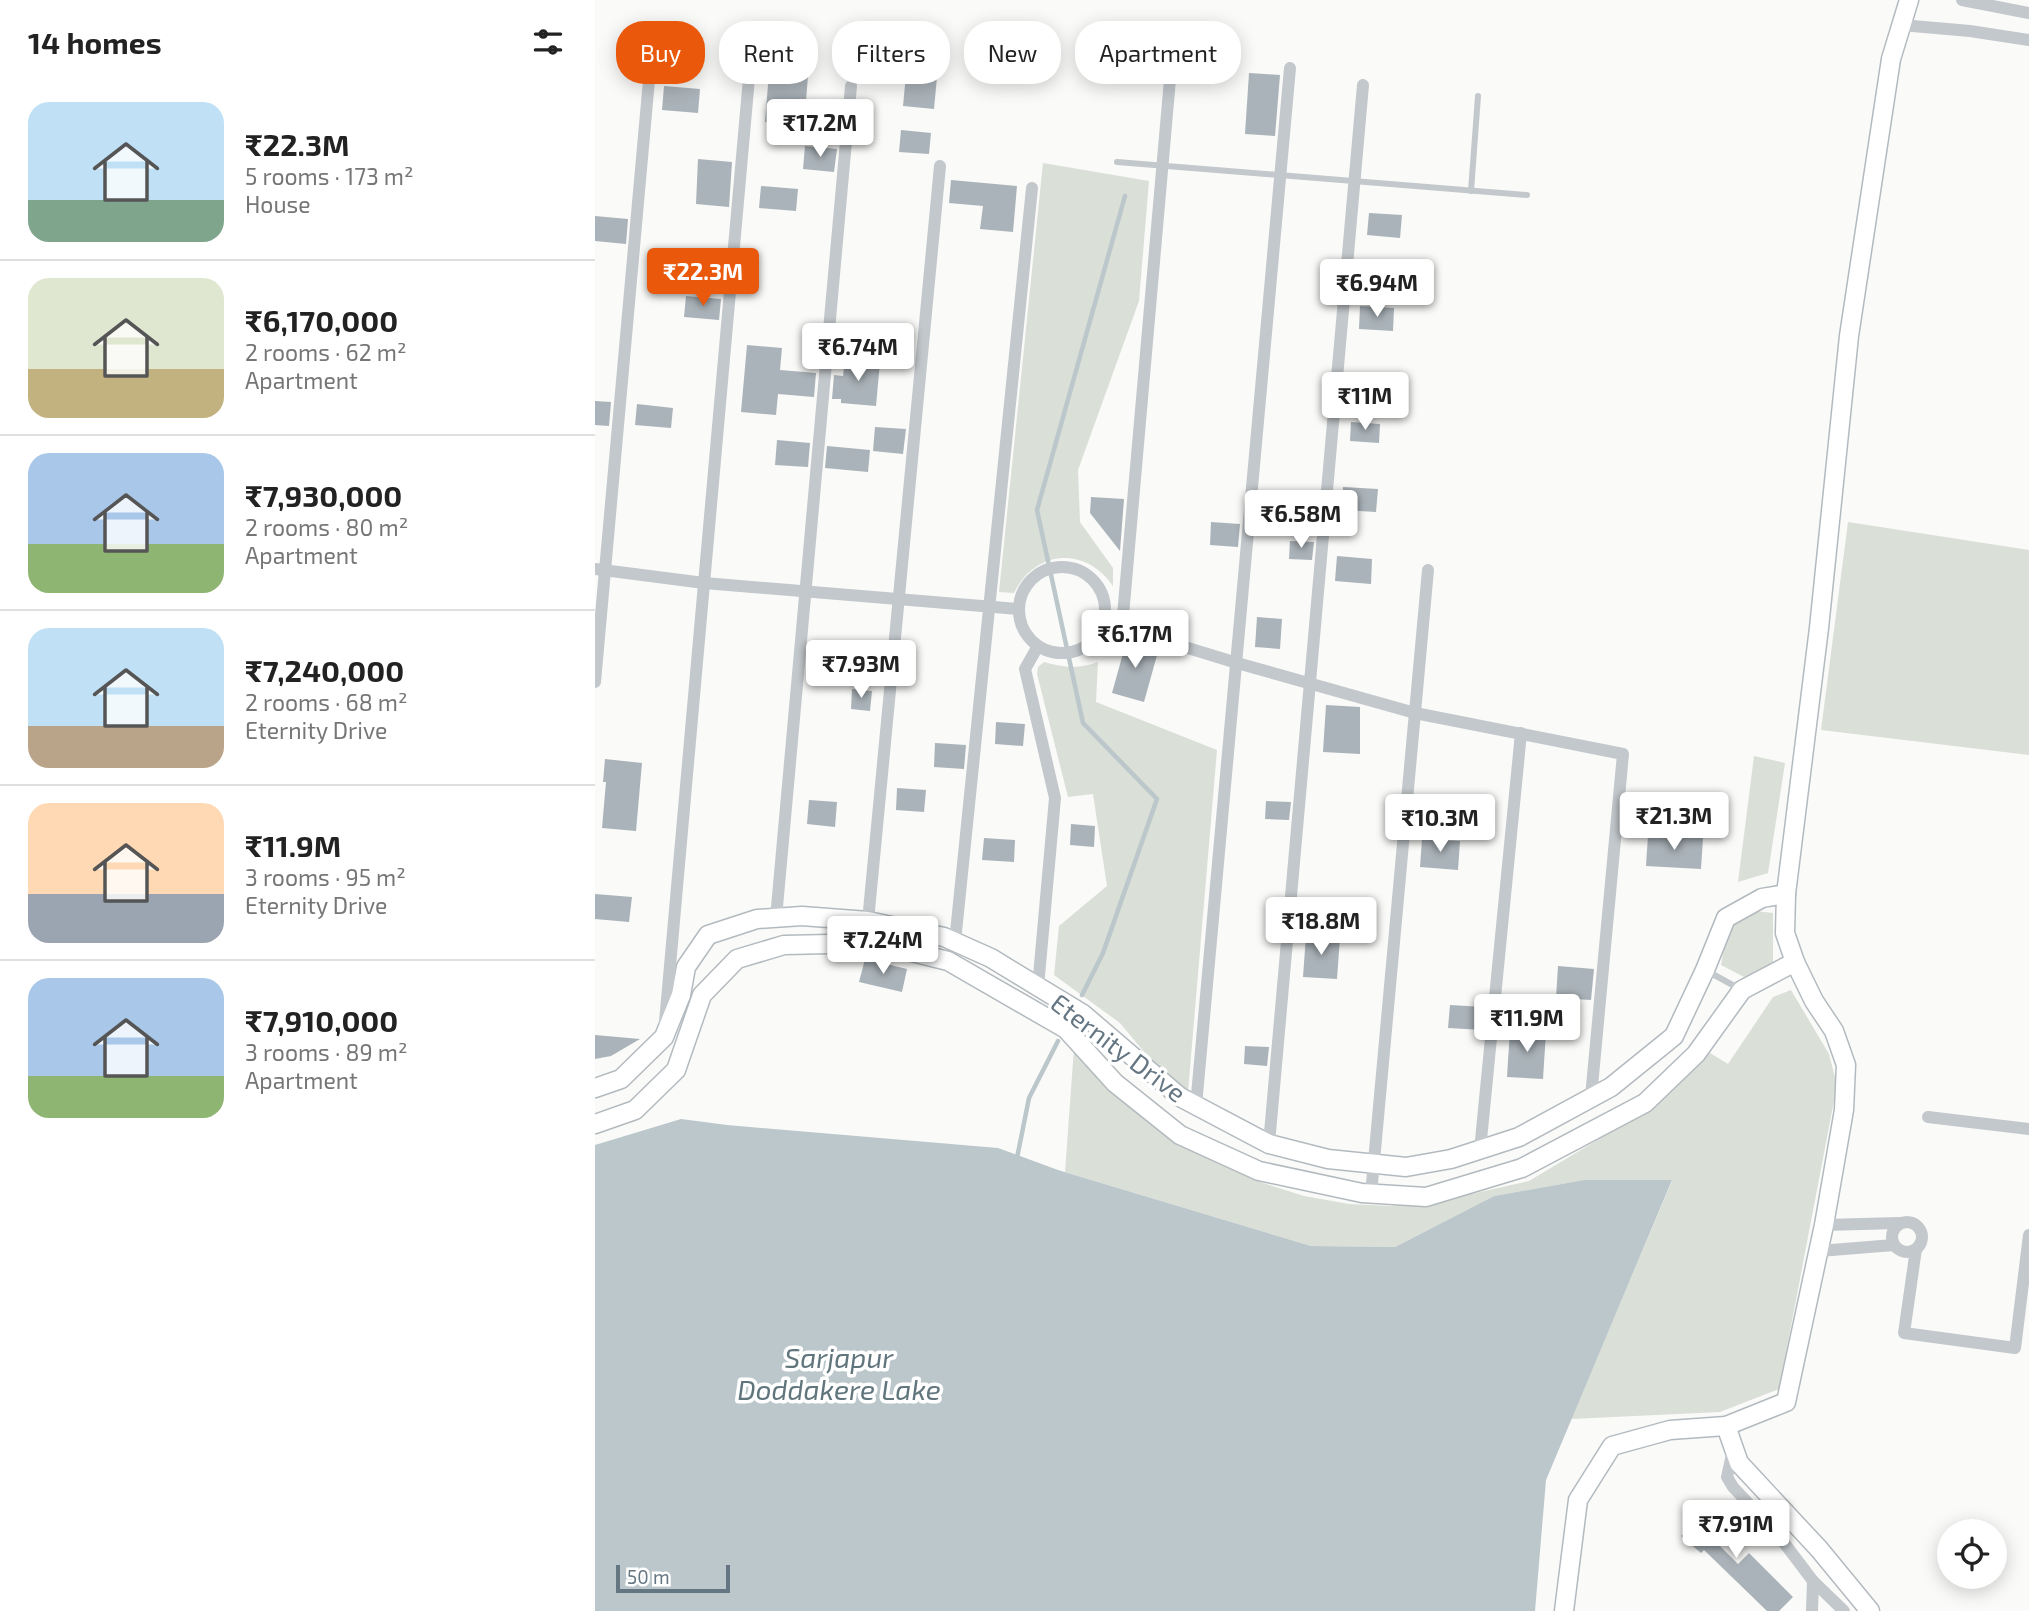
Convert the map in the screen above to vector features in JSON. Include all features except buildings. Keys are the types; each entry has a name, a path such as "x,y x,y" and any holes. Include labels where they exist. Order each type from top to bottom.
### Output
{"street":[{"path":"1564,1611 1578,1500 1612,1446 1670,1430 1726,1426 1786,1402 1819,1251 1845,1110 1846,1065 1834,1031 1814,1001 1795,962 1785,933 1786,894 1819,628 1849,336 1891,59 1909,0"},
{"path":"1962,0 2029,13"},
{"path":"1901,25 2029,40"},
{"path":"1196,1106 1290,68"},
{"path":"595,682 600,570 649,84"},
{"path":"664,1037 748,84"},
{"path":"1122,627 1169,84"},
{"path":"1269,1144 1363,85"},
{"path":"776,918 851,86"},
{"path":"868,921 940,166"},
{"path":"955,942 1032,188"},
{"path":"1069,568 1088,576 1100,591 1105,610 1103,622 1095,638 1088,644 1072,652 1055,652 1038,646 1025,634 1019,609 1021,595 1032,578 1049,569 1069,568"},
{"path":"600,570 705,583 1019,609"},
{"path":"1371,1194 1427,570"},
{"path":"1103,622 1415,713 1623,754 1591,1097"},
{"path":"1038,646 1025,669 1055,798 1038,987"},
{"path":"1480,1150 1521,733"},
{"name":"Eternity Drive","path":"595,1088 621,1079 664,1037 681,995 686,967 708,935 757,919 802,916 868,921 944,937 991,958 1083,1014 1179,1097 1269,1144 1328,1159 1406,1167 1451,1159 1519,1137 1611,1087 1674,1036 1706,970 1726,918 1762,898 1786,894"},
{"name":"Eternity Drive","path":"595,1124 635,1110 676,1070 702,995 737,959 784,946 876,943 949,961 1066,1030 1115,1083 1180,1135 1259,1171 1371,1194 1426,1198 1522,1168 1645,1103 1696,1054 1742,990 1795,962"},
{"path":"1928,1118 2029,1129"},
{"path":"1824,1225 1909,1221 1918,1226 1922,1241 1916,1249 1904,1332 2014,1349 2029,1235"},
{"path":"1894,1245 1891,1235 1899,1223"},
{"path":"1819,1251 1894,1245 1906,1252 1916,1249"},
{"path":"1726,1426 1739,1463 1819,1549 1870,1611"},
{"path":"1734,1448 1727,1477 1733,1487 1779,1536 1813,1581 1844,1611"},
{"path":"1812,1611 1813,1581"}],"lane":[{"path":"1471,191 1478,96"},
{"path":"1117,162 1527,195"},
{"path":"1706,970 1742,990"}],"shaded area":[{"path":"1043,163 1149,181 1139,301 1078,470 1080,522 1113,568 1113,586 1102,573 1089,564 1061,558 1047,561 1035,568 1023,578 1014,593 999,592"},
{"path":"1848,522 2029,550 2029,755 1821,730"},
{"path":"1044,662 1071,667 1098,662 1096,702 1217,750 1188,1092 1150,1059 1120,1023 1054,975 1059,926 1107,886 1093,794 1068,797 1037,674 1038,667"},
{"path":"1754,756 1785,763 1768,873 1738,882"},
{"path":"1756,911 1773,913 1773,967 1746,978 1721,965 1728,926"},
{"path":"1791,990 1829,1054 1837,1085 1779,1389 1720,1412 1571,1419 1672,1181 1584,1180 1494,1196 1395,1247 1311,1246 1065,1172 1074,1048 1191,1149 1260,1182 1304,1196 1349,1204 1392,1206 1462,1196 1529,1181 1639,1115 1710,1053 1728,1064 1773,997"}],"water":[{"name":"Sarjapur Doddakere Lake","path":"681,1119 998,1148 1058,1170 1311,1246 1395,1247 1494,1196 1584,1180 1672,1180 1546,1480 1535,1611 595,1611 595,1145"}],"waterway":[{"path":"1082,995 1103,953 1157,799 1083,723 1037,510 1125,196"},
{"path":"1017,1158 1029,1098 1058,1041"}]}
